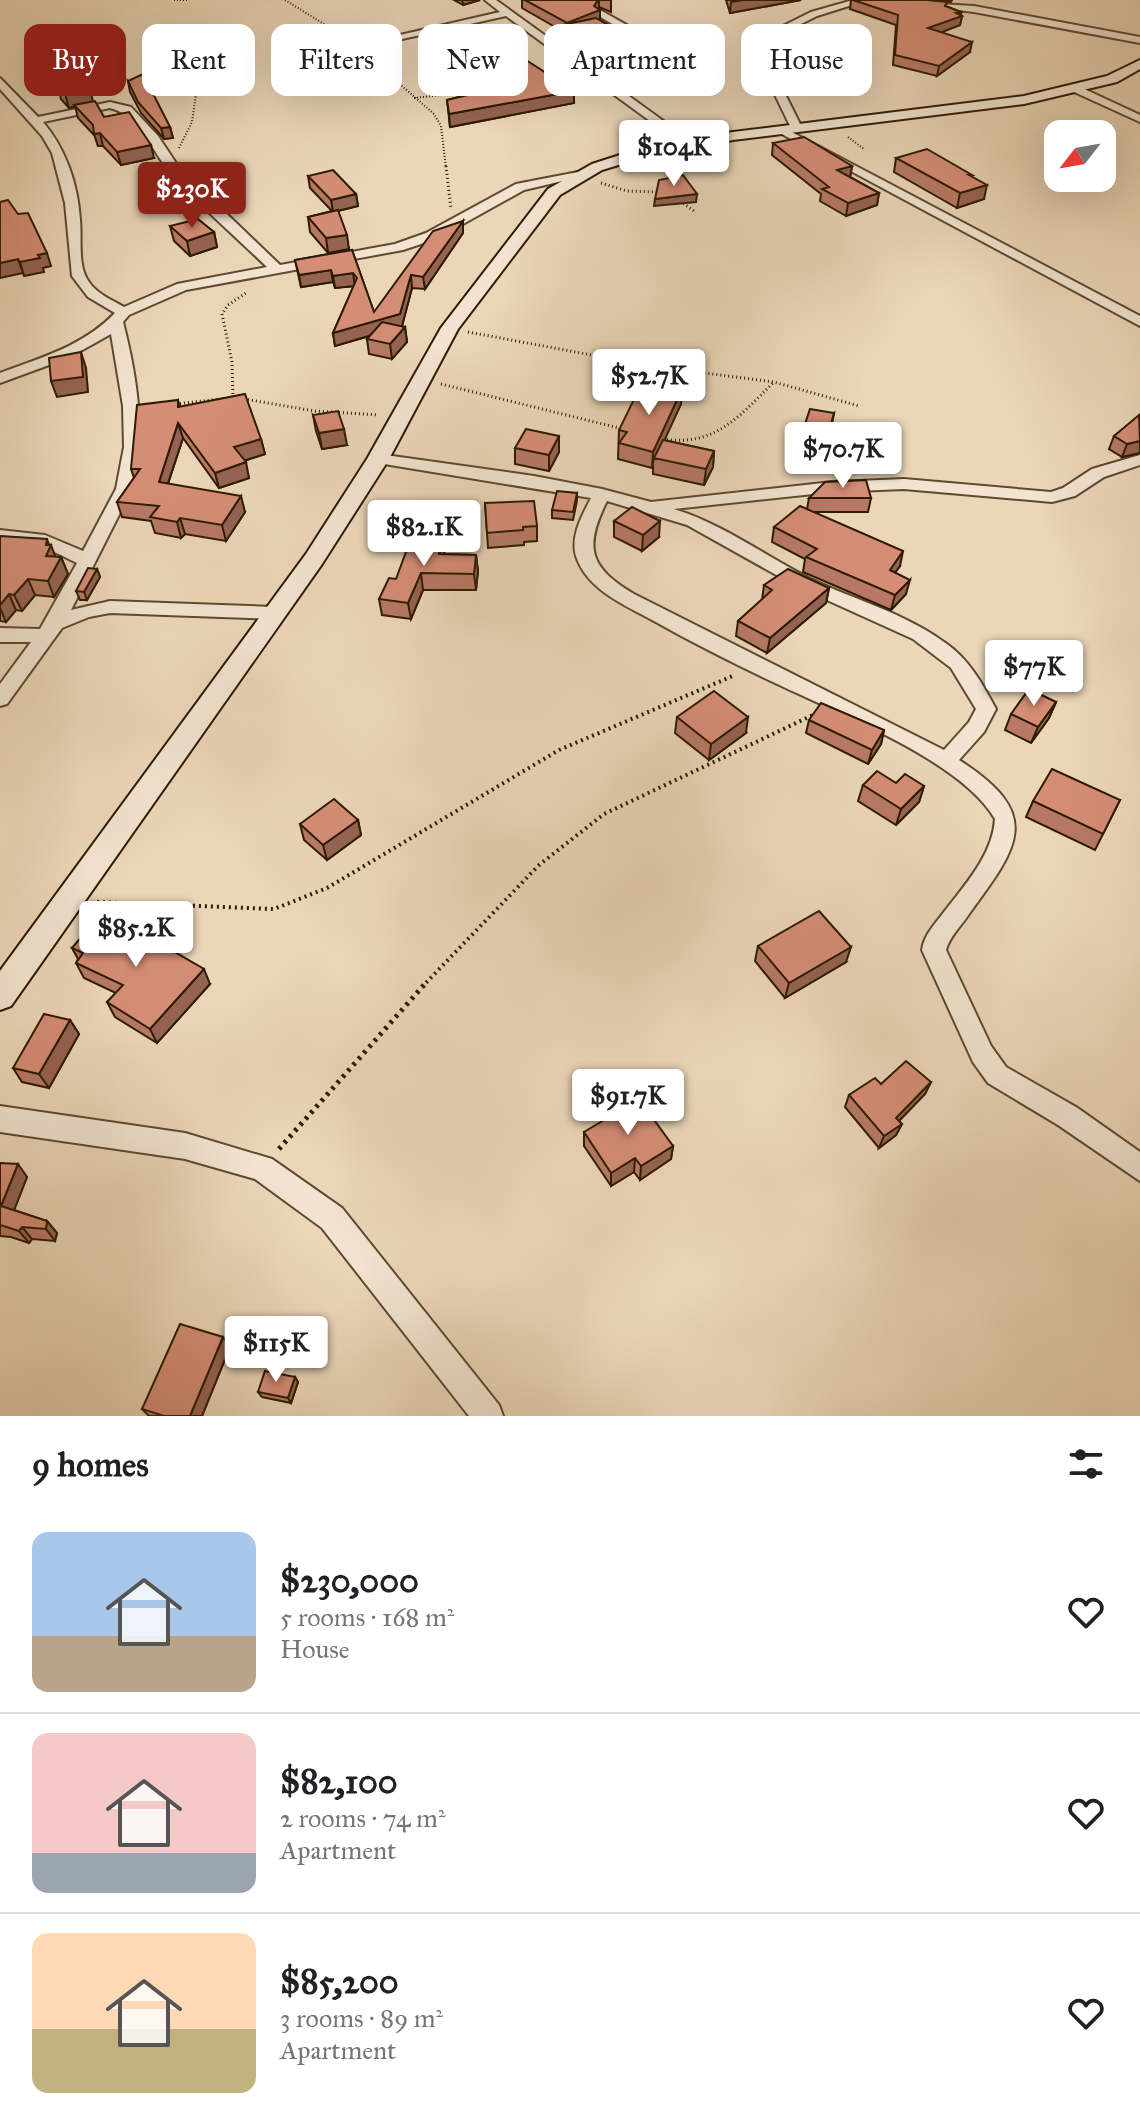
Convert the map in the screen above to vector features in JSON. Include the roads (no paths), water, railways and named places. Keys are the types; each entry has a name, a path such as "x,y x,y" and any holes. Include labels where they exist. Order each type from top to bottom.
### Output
{"street":[{"path":"490,0 544,40"},
{"path":"863,0 814,14 766,37 762,49 789,129 1140,322"},
{"path":"874,0 974,9 1140,40"},
{"path":"402,36 506,13"},
{"path":"600,13 619,24"},
{"path":"0,378 63,355 101,336 120,317 182,287 398,247 431,236 520,187 578,176 623,158 682,145 789,129 986,106 1076,89 1112,79 1140,64"},
{"path":"0,699 49,629 86,561 124,489 133,450 120,317 88,292 79,277 72,248 71,202 57,152 1,84"},
{"path":"1076,89 1140,119"},
{"path":"623,96 665,127 682,145"},
{"path":"34,121 116,105 127,109 154,138 168,162 277,269"},
{"path":"0,996 314,559 378,459 450,328 554,192 578,176"},
{"path":"378,459 532,479 602,494 689,520 825,592 921,633 960,663 976,684 986,709 977,727 947,760"},
{"path":"641,507 832,487 904,484 1052,497 1069,492 1098,473 1140,460"},
{"path":"602,494 588,522 583,553 591,568 612,590 756,666 837,703 947,760 988,791 1002,807 1006,819 998,851 935,942 934,950 982,1054 997,1075 1067,1116 1140,1168"},
{"path":"0,536 31,535 49,540 86,561"},
{"path":"0,635 49,629 86,611 110,607 274,613"},
{"path":"0,1119 185,1146 262,1168 332,1218 488,1416"}]}
